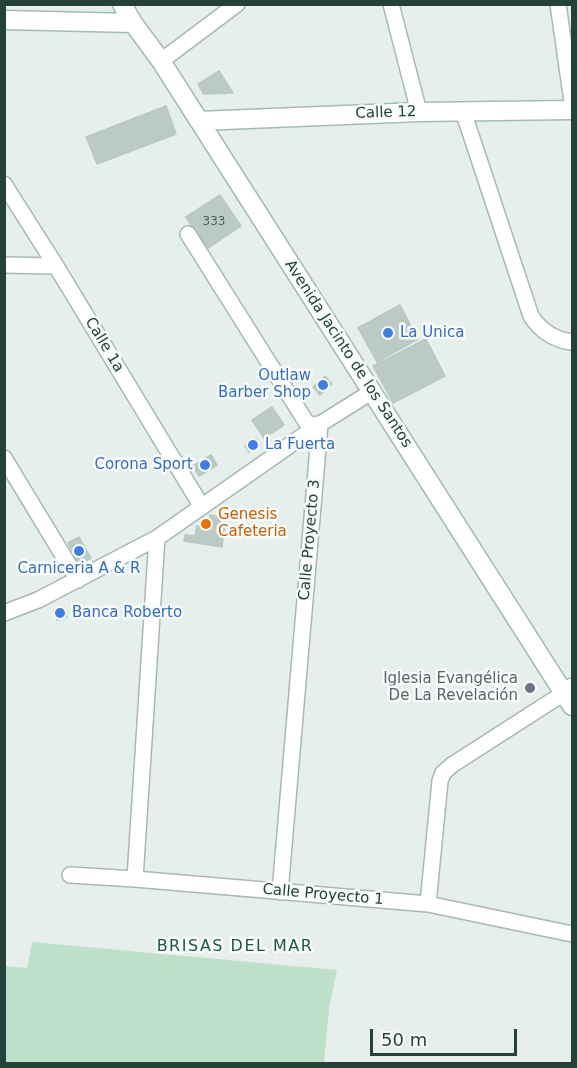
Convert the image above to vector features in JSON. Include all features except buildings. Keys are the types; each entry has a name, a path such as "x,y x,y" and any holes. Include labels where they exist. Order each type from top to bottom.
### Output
{"main road":[{"name":"Avenida Jacinto de los Santos","path":"122,4 570,695"},
{"path":"4,20 133,23"},
{"name":"Calle 12","path":"199,121 419,112 573,110"}],"street":[{"path":"161,61 237,4"},
{"path":"392,4 419,112"},
{"path":"558,4 573,102"},
{"path":"463,111 531,316 537,325 548,334 562,341 573,342"},
{"name":"Calle 1a","path":"4,184 202,507"},
{"path":"188,234 308,425 320,424"},
{"path":"4,265 56,266"},
{"path":"4,613 38,600 157,538 320,424 372,392"},
{"name":"Calle Proyecto 3","path":"280,892 320,424"},
{"path":"4,458 11,481 78,580"},
{"path":"135,879 157,538"},
{"path":"428,904 440,781 444,772 452,765 570,695"},
{"name":"Calle Proyecto 1","path":"70,875 428,904 573,934"}],"green space":[{"path":"32,942 337,970 329,1009 324,1063 5,1063 5,966 27,968"}],"place":[{"name":"La Unica","path":"388,333"},
{"name":"Outlaw Barber Shop","path":"323,385"},
{"name":"La Fuerta","path":"253,445"},
{"name":"Corona Sport","path":"205,465"},
{"name":"Genesis Cafeteria","path":"206,524"},
{"name":"Carniceria A & R","path":"79,551"},
{"name":"Banca Roberto","path":"60,613"},
{"name":"Iglesia Evangélica De La Revelación","path":"530,688"}],"district":[{"name":"BRISAS DEL MAR","path":"235,947"}]}
